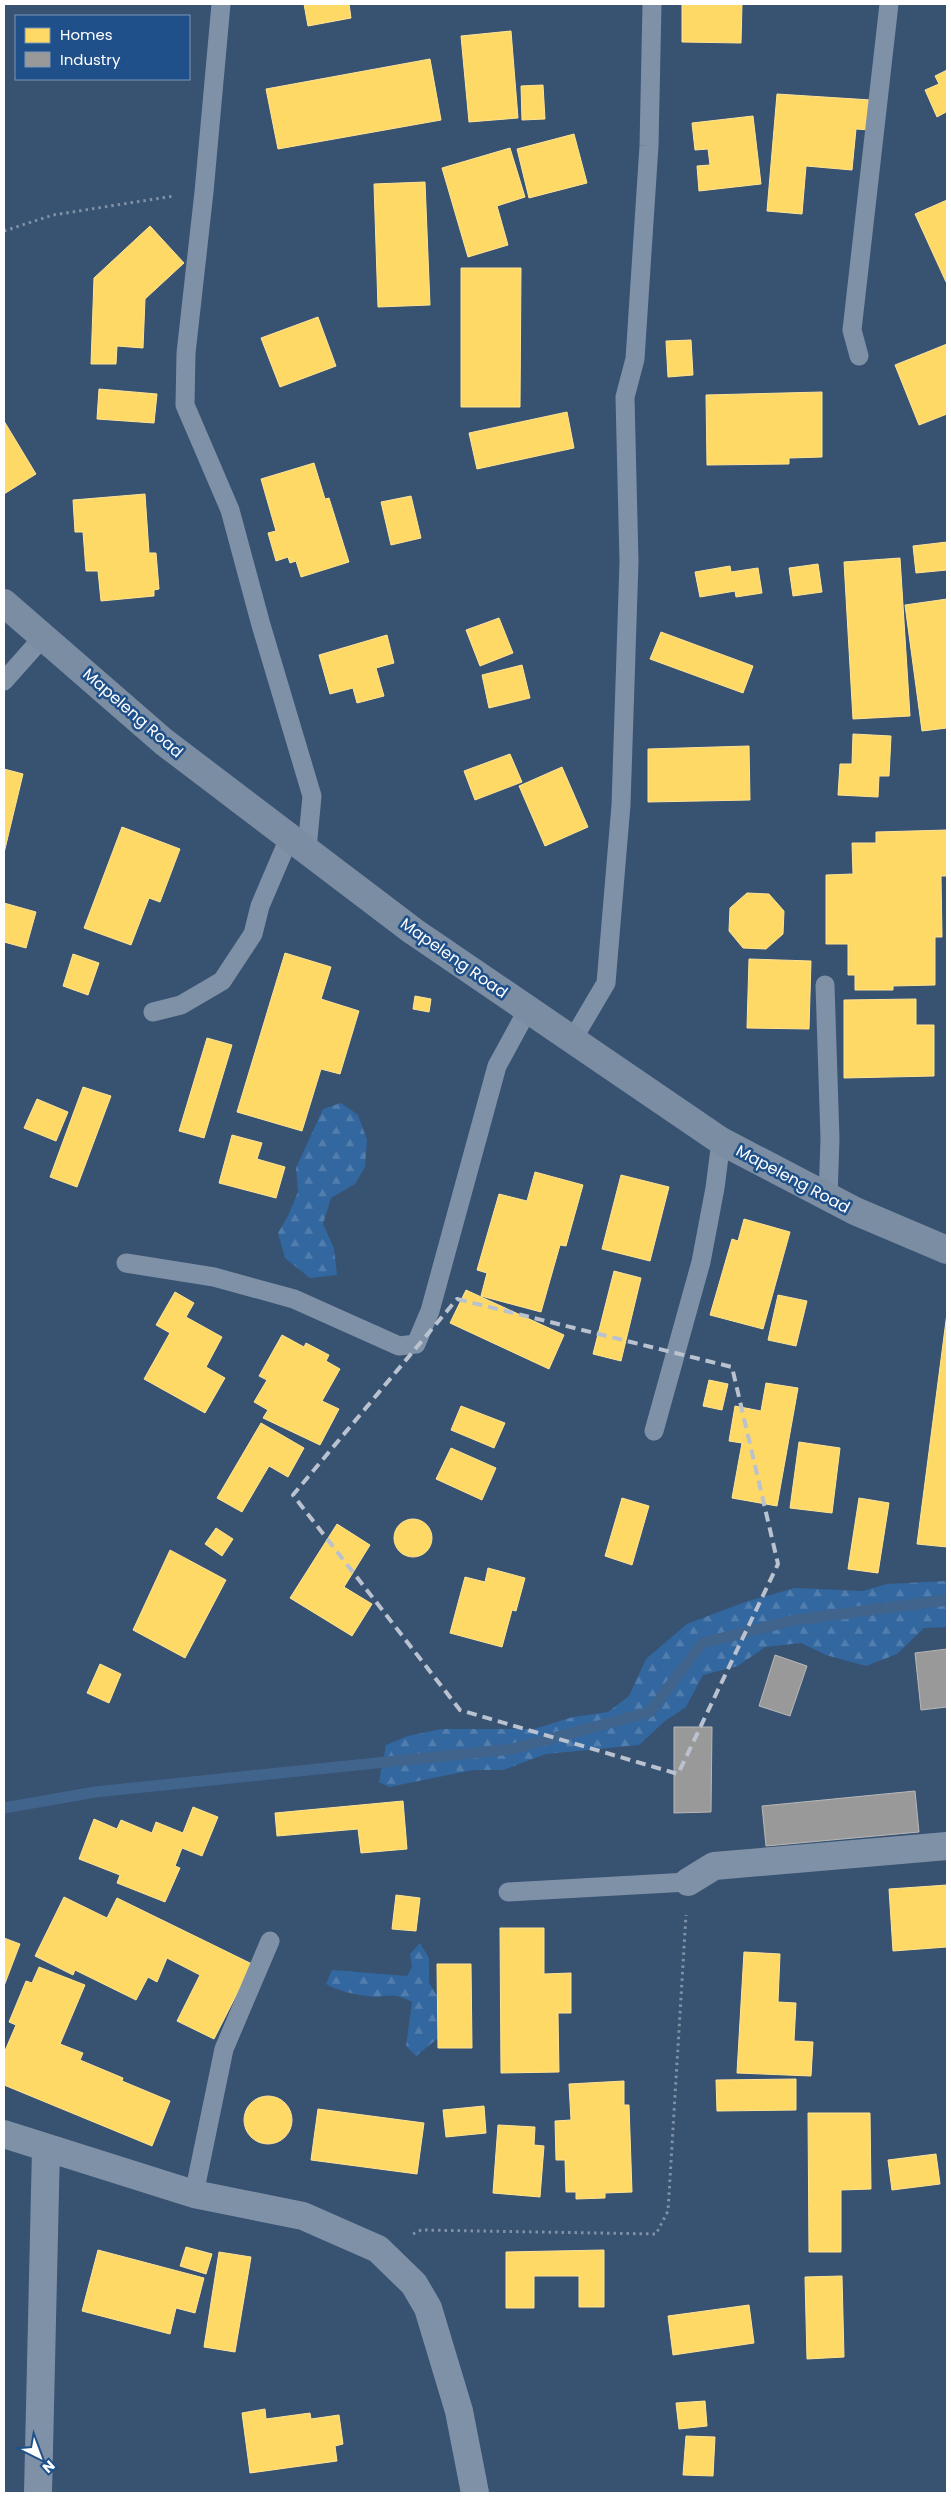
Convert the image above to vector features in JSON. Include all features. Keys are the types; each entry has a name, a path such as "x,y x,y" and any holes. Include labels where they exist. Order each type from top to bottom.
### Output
{"street":[{"name":"Mapeleng Road","path":"4,602 164,742 413,931 721,1141 855,1211 947,1250"},
{"path":"688,1882 714,1866 947,1846"},
{"path":"4,2134 194,2194 303,2216 378,2249 414,2284 428,2308 459,2411 475,2493"},
{"path":"38,2493 46,2148"}],"lane":[{"path":"153,1012 181,1005 222,981 253,934 260,906 298,844 312,796 261,625 230,510 185,405 186,353 204,192 221,4"},
{"path":"573,1039 606,983 621,805 629,562 625,397 635,359 649,146 652,4"},
{"path":"859,356 852,330 888,4"},
{"path":"4,681 44,636"},
{"path":"825,985 830,1140 828,1197"},
{"path":"126,1263 214,1277 267,1291 294,1299 399,1346 416,1344 430,1311 497,1066 528,1009"},
{"path":"654,1431 701,1262 715,1188 721,1141"},
{"path":"508,1892 688,1882"},
{"path":"194,2194 224,2049 270,1941"}],"path":[{"path":"4,231 53,215 204,192"},
{"path":"378,2249 421,2230 656,2234 668,2211 688,1882"}],"highlighted area":[{"path":"457,1299 732,1367 778,1564 678,1774 460,1710 293,1495"}],"green space":[{"path":"341,1103 358,1115 367,1140 365,1167 355,1184 331,1198 323,1224 334,1248 337,1275 310,1278 285,1258 278,1233 288,1216 298,1192 296,1168 323,1109"},
{"path":"947,1581 947,1627 924,1628 897,1654 866,1666 826,1655 801,1643 765,1647 738,1666 703,1675 686,1707 665,1721 639,1745 546,1754 503,1770 473,1770 389,1787 379,1782 386,1745 408,1736 441,1729 534,1729 573,1717 608,1712 629,1696 646,1659 687,1624 745,1602 795,1588 863,1591 887,1584"},
{"path":"420,1943 429,1958 429,1983 437,1995 437,2039 416,2056 406,2046 412,2002 399,1996 374,1997 351,1993 326,1984 332,1970 407,1976 412,1967 410,1954"}],"building: Homes":[{"path":"304,4 349,4 351,18 308,26"},
{"path":"682,4 742,4 741,43 682,42"},
{"path":"511,31 518,118 469,122 461,36"},
{"path":"430,59 441,120 278,149 266,89"},
{"path":"947,70 947,115 946,112 937,117 925,90 939,84 935,76"},
{"path":"543,85 545,119 522,120 521,86"},
{"path":"777,94 871,100 869,130 856,129 852,170 806,166 802,214 767,211"},
{"path":"753,116 761,184 699,191 697,166 710,165 708,149 695,150 692,123"},
{"path":"574,134 587,183 529,198 517,149"},
{"path":"510,148 525,197 497,206 508,245 468,257 442,168"},
{"path":"425,182 430,305 378,307 374,184"},
{"path":"947,200 947,282 946,282 915,214"},
{"path":"150,226 184,263 145,299 143,348 117,346 116,364 91,364 94,278"},
{"path":"461,268 521,268 520,407 461,407"},
{"path":"318,317 336,366 280,387 261,338"},
{"path":"691,340 693,375 668,377 666,341"},
{"path":"947,344 947,414 919,425 895,365"},
{"path":"99,389 157,394 154,423 97,419"},
{"path":"822,392 822,457 789,458 789,464 707,465 706,395"},
{"path":"567,412 574,448 477,469 469,433"},
{"path":"4,421 36,474 4,494"},
{"path":"314,463 325,499 329,498 349,562 301,577 296,561 290,563 288,557 276,561 268,533 276,531 261,479"},
{"path":"145,494 149,553 156,553 159,589 154,590 154,596 101,601 98,571 86,571 83,532 75,532 73,500"},
{"path":"411,496 421,538 391,545 381,502"},
{"path":"947,542 947,570 916,573 913,546"},
{"path":"900,558 910,716 853,719 844,562"},
{"path":"818,564 822,592 793,596 789,568"},
{"path":"730,566 731,572 758,568 762,593 736,597 735,591 700,597 695,572"},
{"path":"947,599 947,728 922,731 905,605"},
{"path":"499,618 513,653 480,666 466,630"},
{"path":"661,632 753,666 743,693 650,659"},
{"path":"387,635 394,663 376,668 384,696 357,703 353,688 330,694 319,655"},
{"path":"522,665 530,698 489,708 482,675"},
{"path":"853,734 891,736 889,776 879,776 878,797 838,795 840,764 852,764"},
{"path":"749,746 750,800 648,802 648,749"},
{"path":"510,754 522,782 475,800 464,771"},
{"path":"562,767 588,827 545,846 519,786"},
{"path":"4,769 23,774 4,853"},
{"path":"122,827 180,849 160,902 149,898 131,945 84,928"},
{"path":"947,830 947,876 941,876 942,937 935,937 935,985 893,986 893,990 855,990 855,975 848,975 848,944 826,944 826,875 853,874 852,843 876,843 876,832"},
{"path":"747,893 769,894 784,911 783,934 766,949 743,948 729,931 730,908"},
{"path":"4,903 36,912 26,948 4,942"},
{"path":"285,953 331,967 321,999 359,1011 340,1074 321,1069 302,1131 237,1112"},
{"path":"73,954 99,963 88,995 63,986"},
{"path":"749,959 811,961 809,1029 747,1028"},
{"path":"415,996 431,999 429,1012 413,1009"},
{"path":"916,999 916,1025 934,1025 934,1076 844,1078 844,1000"},
{"path":"207,1038 232,1045 204,1138 179,1131"},
{"path":"83,1087 111,1096 77,1187 50,1177"},
{"path":"37,1099 68,1112 56,1141 24,1128"},
{"path":"232,1135 262,1143 257,1159 285,1167 276,1198 219,1183"},
{"path":"535,1172 583,1185 566,1246 560,1245 541,1312 481,1296 487,1273 477,1270 499,1194 527,1201"},
{"path":"621,1175 669,1187 650,1261 602,1249"},
{"path":"744,1219 790,1232 763,1329 710,1315 732,1239 738,1241"},
{"path":"614,1271 641,1278 621,1361 593,1354"},
{"path":"466,1290 564,1335 549,1369 450,1323"},
{"path":"175,1292 194,1303 186,1317 222,1337 206,1367 225,1378 205,1413 144,1379 170,1333 156,1325"},
{"path":"778,1295 807,1301 796,1346 768,1340"},
{"path":"947,1313 947,1547 917,1544"},
{"path":"282,1335 304,1347 306,1343 329,1355 326,1361 340,1369 322,1401 339,1409 320,1445 263,1418 268,1410 254,1402 267,1380 259,1376"},
{"path":"709,1380 728,1384 722,1410 703,1406"},
{"path":"766,1383 798,1388 777,1506 732,1498 742,1443 729,1441 735,1406 761,1411"},
{"path":"461,1406 505,1423 494,1448 451,1430"},
{"path":"261,1423 304,1448 288,1477 269,1466 242,1512 217,1498"},
{"path":"799,1442 840,1448 832,1513 790,1508"},
{"path":"451,1448 496,1468 482,1500 436,1479"},
{"path":"622,1498 649,1506 632,1565 605,1556"},
{"path":"859,1498 889,1503 878,1573 848,1569"},
{"path":"413,1519 426,1525 432,1538 426,1551 413,1557 400,1551 394,1538 400,1525"},
{"path":"337,1524 370,1545 344,1587 372,1604 352,1636 290,1598"},
{"path":"216,1528 233,1539 222,1556 205,1544"},
{"path":"170,1550 226,1580 185,1658 133,1630"},
{"path":"488,1568 525,1578 516,1611 512,1610 502,1647 450,1633 465,1577 485,1582"},
{"path":"100,1664 121,1674 109,1703 87,1693"},
{"path":"403,1801 407,1849 361,1853 358,1829 277,1836 275,1813"},
{"path":"193,1807 218,1817 202,1856 182,1848 175,1866 180,1868 165,1902 117,1883 120,1875 79,1859 94,1819 117,1829 121,1820 152,1833 156,1822 183,1833"},
{"path":"947,1885 947,1947 893,1951 889,1889"},
{"path":"396,1895 420,1898 416,1931 392,1929"},
{"path":"64,1897 107,1918 117,1898 252,1964 214,2039 177,2021 200,1975 167,1958 157,1982 148,1977 136,2000 75,1970 73,1975 35,1956"},
{"path":"500,1928 544,1928 544,1974 571,1973 571,2013 558,2013 559,2072 501,2073"},
{"path":"4,1938 20,1944 4,1986"},
{"path":"744,1952 780,1954 778,2002 796,2003 794,2041 813,2042 811,2076 737,2073"},
{"path":"437,1964 471,1964 472,2048 438,2048"},
{"path":"39,1967 85,1985 60,2044 83,2053 80,2060 123,2078 122,2081 170,2101 152,2146 4,2085 4,2053 16,2025 9,2022 26,1981 32,1983"},
{"path":"796,2079 796,2110 717,2111 716,2080"},
{"path":"624,2081 624,2105 629,2105 632,2192 605,2193 605,2198 576,2199 576,2192 566,2192 565,2160 556,2160 555,2121 571,2120 569,2084"},
{"path":"268,2096 277,2098 285,2103 290,2111 292,2120 290,2129 285,2137 277,2142 268,2144 259,2142 251,2137 246,2129 244,2120 246,2111 251,2103 259,2098"},
{"path":"484,2106 486,2133 446,2137 443,2110"},
{"path":"318,2109 424,2123 417,2174 311,2160"},
{"path":"808,2113 870,2113 871,2189 841,2190 841,2252 809,2252"},
{"path":"498,2125 535,2127 534,2145 544,2146 540,2197 493,2193"},
{"path":"936,2154 940,2184 892,2190 888,2160"},
{"path":"186,2247 212,2254 206,2274 180,2266"},
{"path":"98,2250 204,2278 195,2313 176,2308 170,2334 82,2311"},
{"path":"604,2250 604,2307 579,2307 579,2276 534,2276 534,2308 506,2308 506,2252"},
{"path":"219,2252 251,2257 235,2352 204,2347"},
{"path":"842,2276 844,2357 807,2359 805,2277"},
{"path":"749,2305 754,2343 673,2355 668,2316"},
{"path":"705,2401 707,2426 679,2429 676,2403"},
{"path":"265,2409 266,2419 310,2413 311,2419 339,2415 343,2444 335,2446 337,2461 250,2473 242,2413"},
{"path":"686,2436 715,2437 713,2476 683,2475"}],"building: Industry":[{"path":"947,1649 947,1707 921,1710 915,1653"},
{"path":"775,1655 807,1666 790,1716 759,1706"},
{"path":"674,1727 712,1727 711,1812 674,1813"},
{"path":"915,1791 919,1832 766,1846 762,1806"}],"waterway":[{"path":"4,1808 95,1792 512,1749 650,1712 702,1643 795,1620 947,1600"}]}
